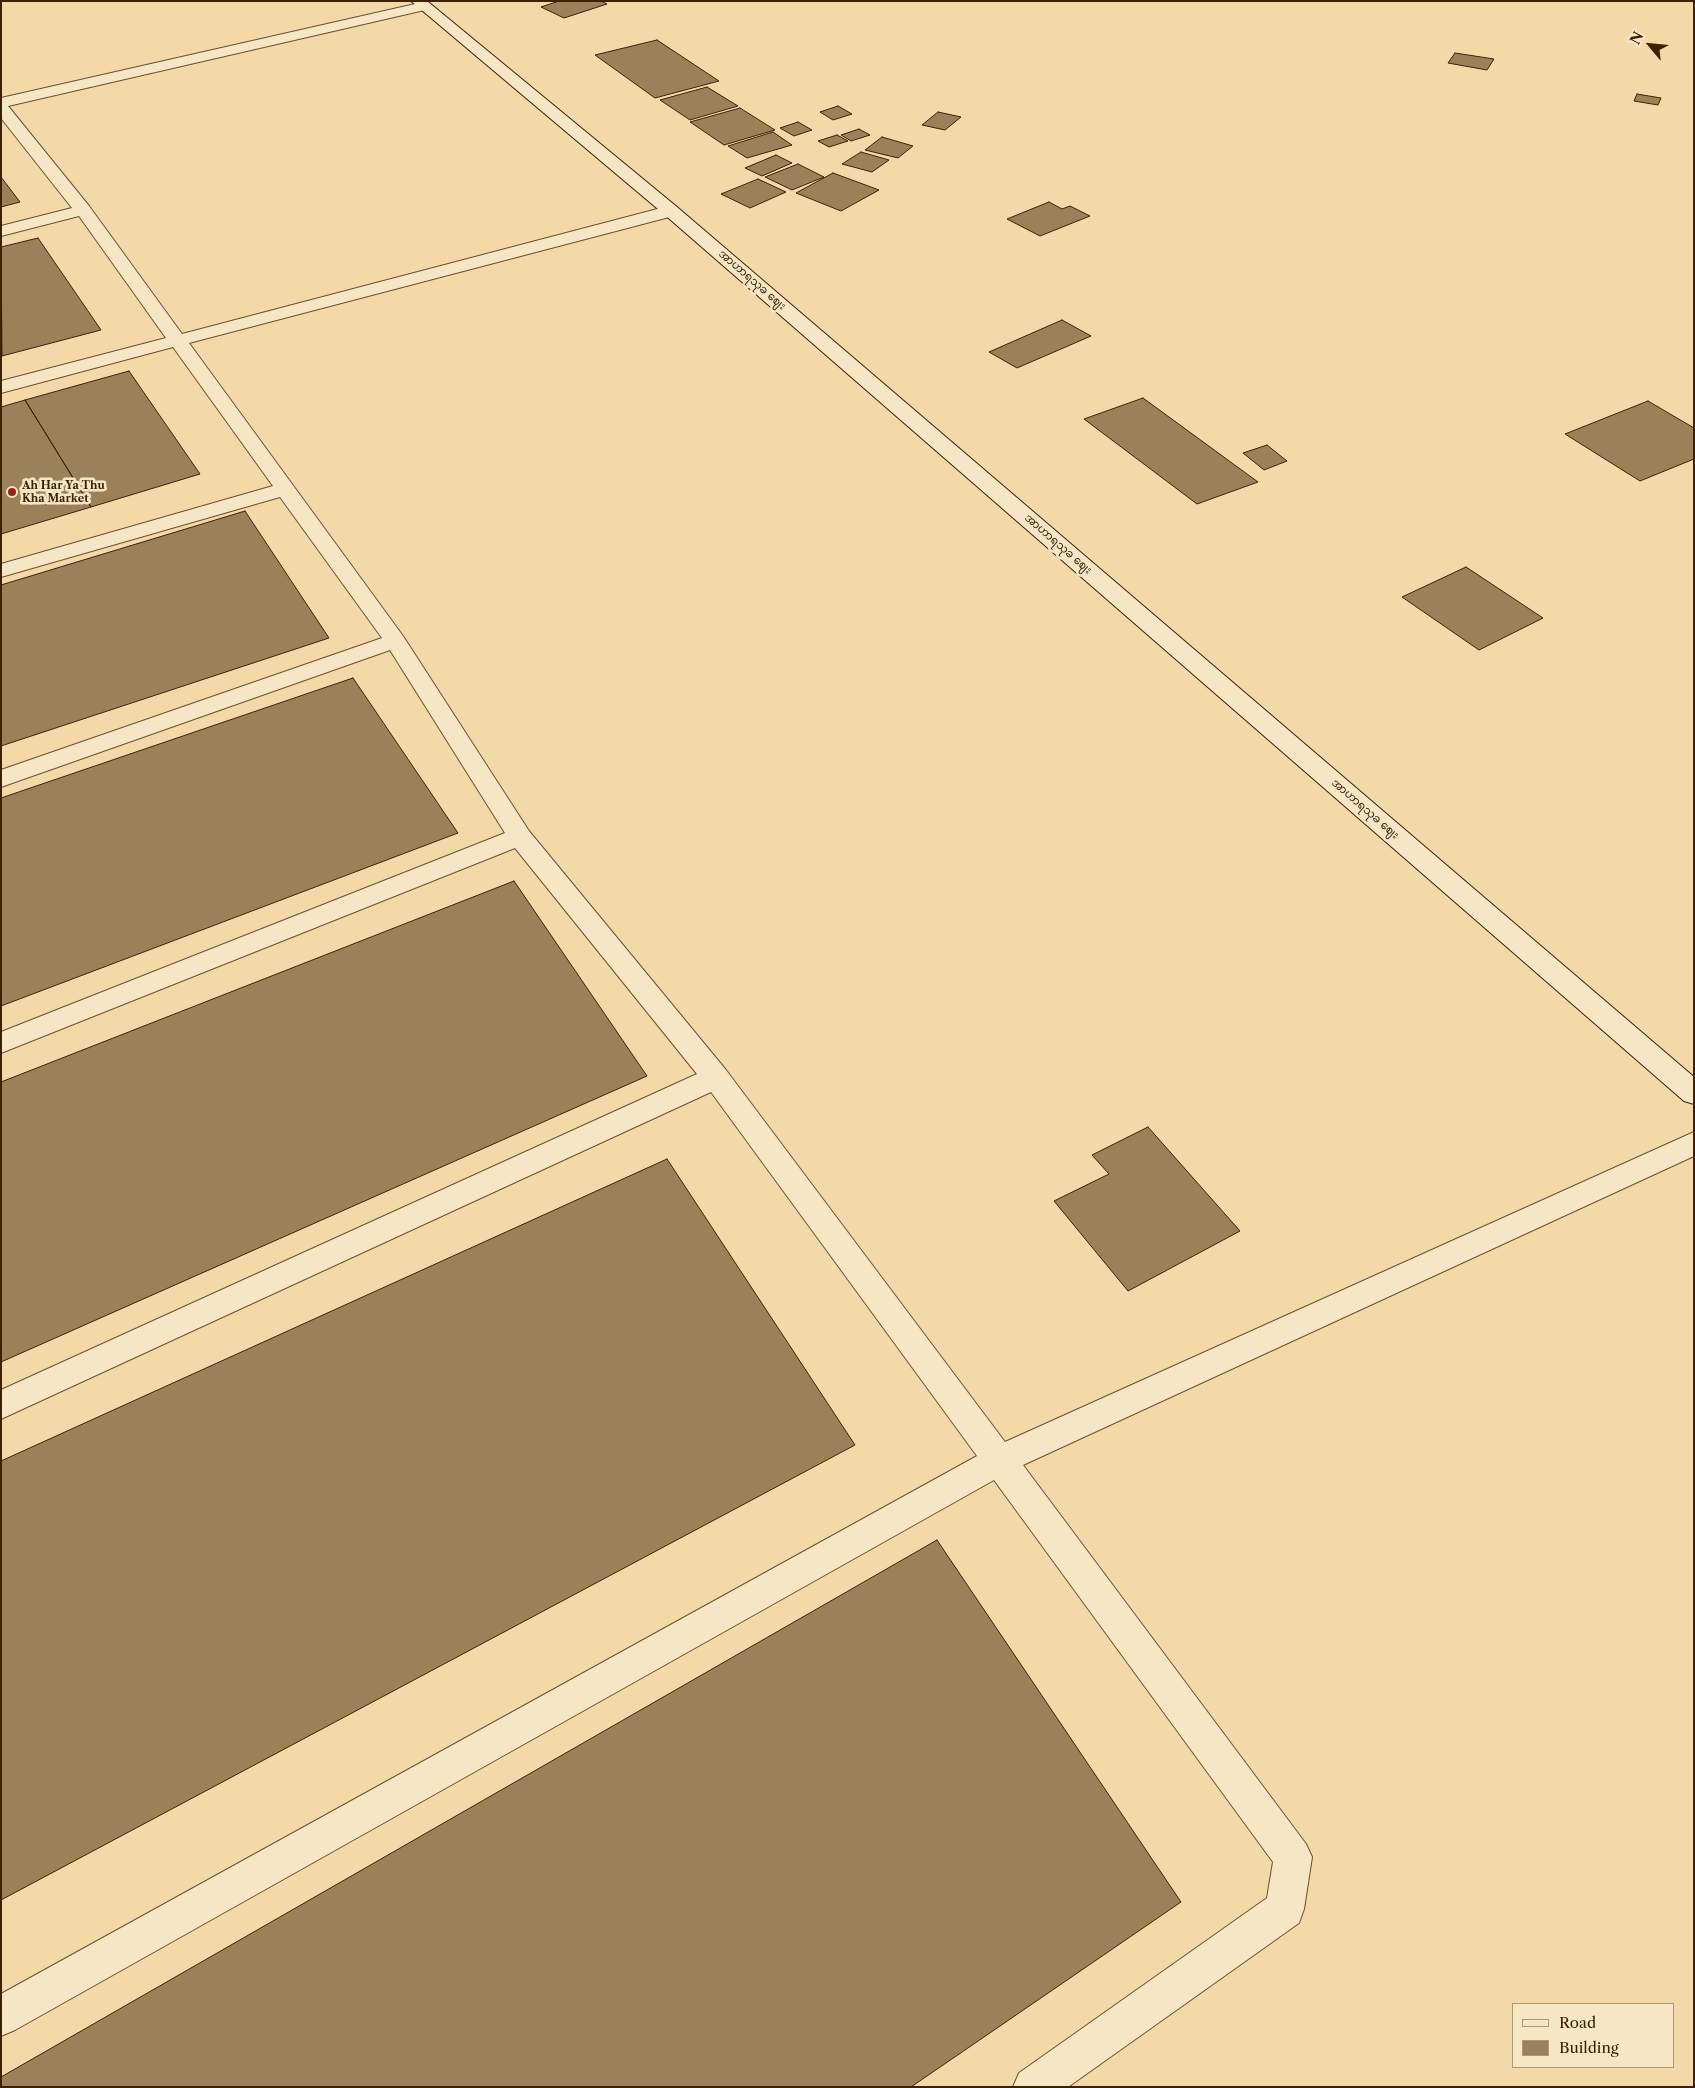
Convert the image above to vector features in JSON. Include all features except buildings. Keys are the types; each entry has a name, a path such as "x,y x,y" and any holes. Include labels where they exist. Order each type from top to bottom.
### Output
{"street":[{"path":"1,102 421,4"},
{"name":"အာဟာရသုခ ဈေး","path":"421,4 672,211 1694,1093"},
{"path":"1,108 84,210 395,641 520,837 716,1078 1292,1856 1285,1909 1033,2087"},
{"path":"1,231 84,210"},
{"path":"1,387 672,211"},
{"path":"1,570 285,489"},
{"path":"1,779 395,641"},
{"path":"1,1043 520,837"},
{"path":"1,1405 716,1078"},
{"path":"1,2016 1000,1460 1694,1142"}],"place":[{"name":"Ah Har Ya Thu Kha Market","path":"12,492"}]}
